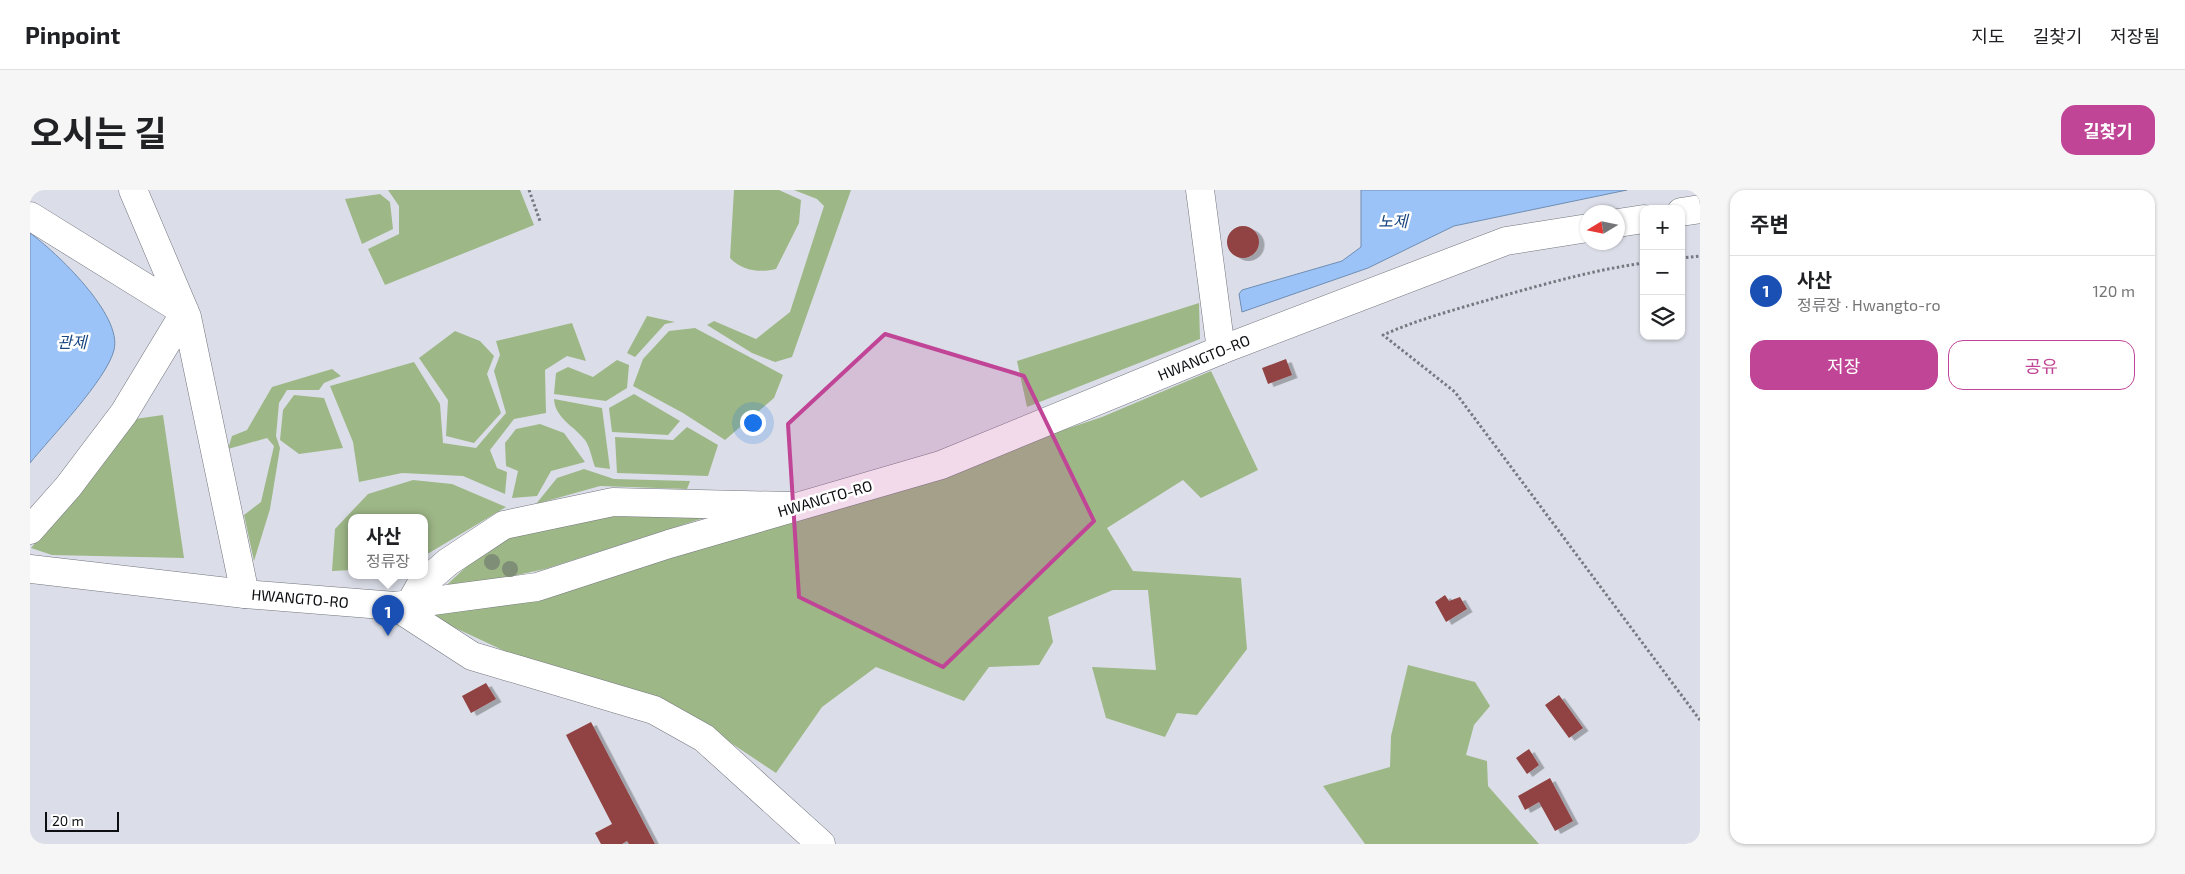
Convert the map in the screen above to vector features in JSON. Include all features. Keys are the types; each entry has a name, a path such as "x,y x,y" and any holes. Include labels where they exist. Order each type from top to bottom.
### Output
{"main road":[{"path":"133,190 185,312 245,594"},
{"path":"1200,190 1221,350"},
{"path":"1685,211 1700,209"},
{"path":"30,216 185,312"},
{"path":"1625,222 1640,220"},
{"name":"HWANGTO-RO","path":"30,569 245,594 403,605 537,587 670,544 941,465 1221,350 1506,241 1580,229"},
{"path":"30,530 68,487 124,413 185,312"},
{"path":"801,506 613,502 504,525 448,562 420,586 403,605 472,656 654,710 704,738 821,844"}],"path":[{"path":"529,190 540,221"},
{"path":"1685,258 1700,256"},
{"path":"1640,264 1602,269 1573,276 1412,322 1383,335 1455,392 1700,720"}],"highlighted area":[{"path":"885,334 1024,376 1094,521 943,667 799,597 788,424"}],"green space":[{"path":"388,190 520,190 534,225 385,285 368,249 399,234 399,206"},
{"path":"734,190 779,190 801,200 799,223 776,269 752,270 740,266 730,258"},
{"path":"794,190 851,190 792,357 775,362 752,353 707,325 714,321 756,339 790,312 824,206 817,199"},
{"path":"380,194 390,202 393,229 362,244 345,199"},
{"path":"1199,303 1200,339 1027,407 1017,361"},
{"path":"647,316 675,322 665,324 635,357 627,353"},
{"path":"572,323 586,361 567,356 545,370 546,413 514,419 490,450 497,468 507,472 505,494 463,476 402,473 359,482 353,442 330,386 414,362 440,404 443,443 476,448 506,413 494,371 500,355 496,341"},
{"path":"695,328 783,375 774,398 725,440 683,413 633,386 643,359 669,331"},
{"path":"455,331 480,341 494,356 487,374 501,413 474,443 446,436 448,400 419,358"},
{"path":"617,360 629,365 627,388 606,401 554,394 556,373 568,367 593,377"},
{"path":"332,369 341,376 324,383 319,390 287,390 279,403 276,436 280,448 270,509 254,561 244,515 261,502 274,446 267,438 228,449 232,436 247,430 272,387"},
{"path":"1211,371 1258,470 1201,498 1183,480 1107,528 1133,571 1241,578 1247,649 1197,715 1177,713 1165,737 1106,718 1092,667 1156,670 1148,590 1113,590 1048,617 1053,642 1039,665 989,667 964,701 876,667 822,707 776,773 686,713 526,661 421,612 775,526 1102,417"},
{"path":"634,394 680,421 668,435 612,432 609,408"},
{"path":"294,395 324,398 343,448 299,454 280,440 283,410"},
{"path":"554,399 602,408 610,469 595,467 587,443 561,417 555,406"},
{"path":"163,415 184,558 52,555 31,548 98,467 128,420"},
{"path":"540,424 564,433 585,462 551,471 537,496 512,498 518,471 506,466 505,443 516,429"},
{"path":"687,427 718,445 708,476 617,473 615,437 673,440"},
{"path":"584,469 614,479 690,481 687,489 600,486 536,504 557,478"},
{"path":"413,480 452,484 506,507 428,554 428,514 349,514 368,494"},
{"path":"602,514 707,517 545,569 439,592 479,555 511,535"},
{"path":"348,515 348,570 332,571 335,529"},
{"path":"1408,665 1475,682 1490,706 1474,725 1466,755 1487,761 1488,786 1539,844 1365,844 1323,786 1390,767 1391,736"}],"water":[{"name":"노제","path":"1361,190 1627,190 1454,226 1368,268 1242,312 1239,294 1242,290 1342,261 1361,247"},
{"name":"관제","path":"30,233 70,269 98,303 108,320 114,336 114,350 101,376 90,392 30,463"}],"building":[{"path":"1243,226 1254,231 1259,242 1254,253 1243,258 1232,253 1227,242 1232,231"},
{"path":"1286,359 1292,375 1268,384 1262,368"},
{"path":"1445,595 1449,601 1460,597 1467,609 1446,622 1435,602"},
{"path":"486,683 496,699 471,713 462,696"},
{"path":"1559,695 1583,728 1569,738 1545,705"},
{"path":"591,722 655,844 629,844 627,841 622,844 601,844 595,833 612,824 566,735"},
{"path":"1529,749 1539,765 1527,774 1516,758"},
{"path":"1550,778 1573,821 1555,831 1539,802 1525,810 1518,796"}],"place":[{"name":"사산","path":"388,636"}]}
